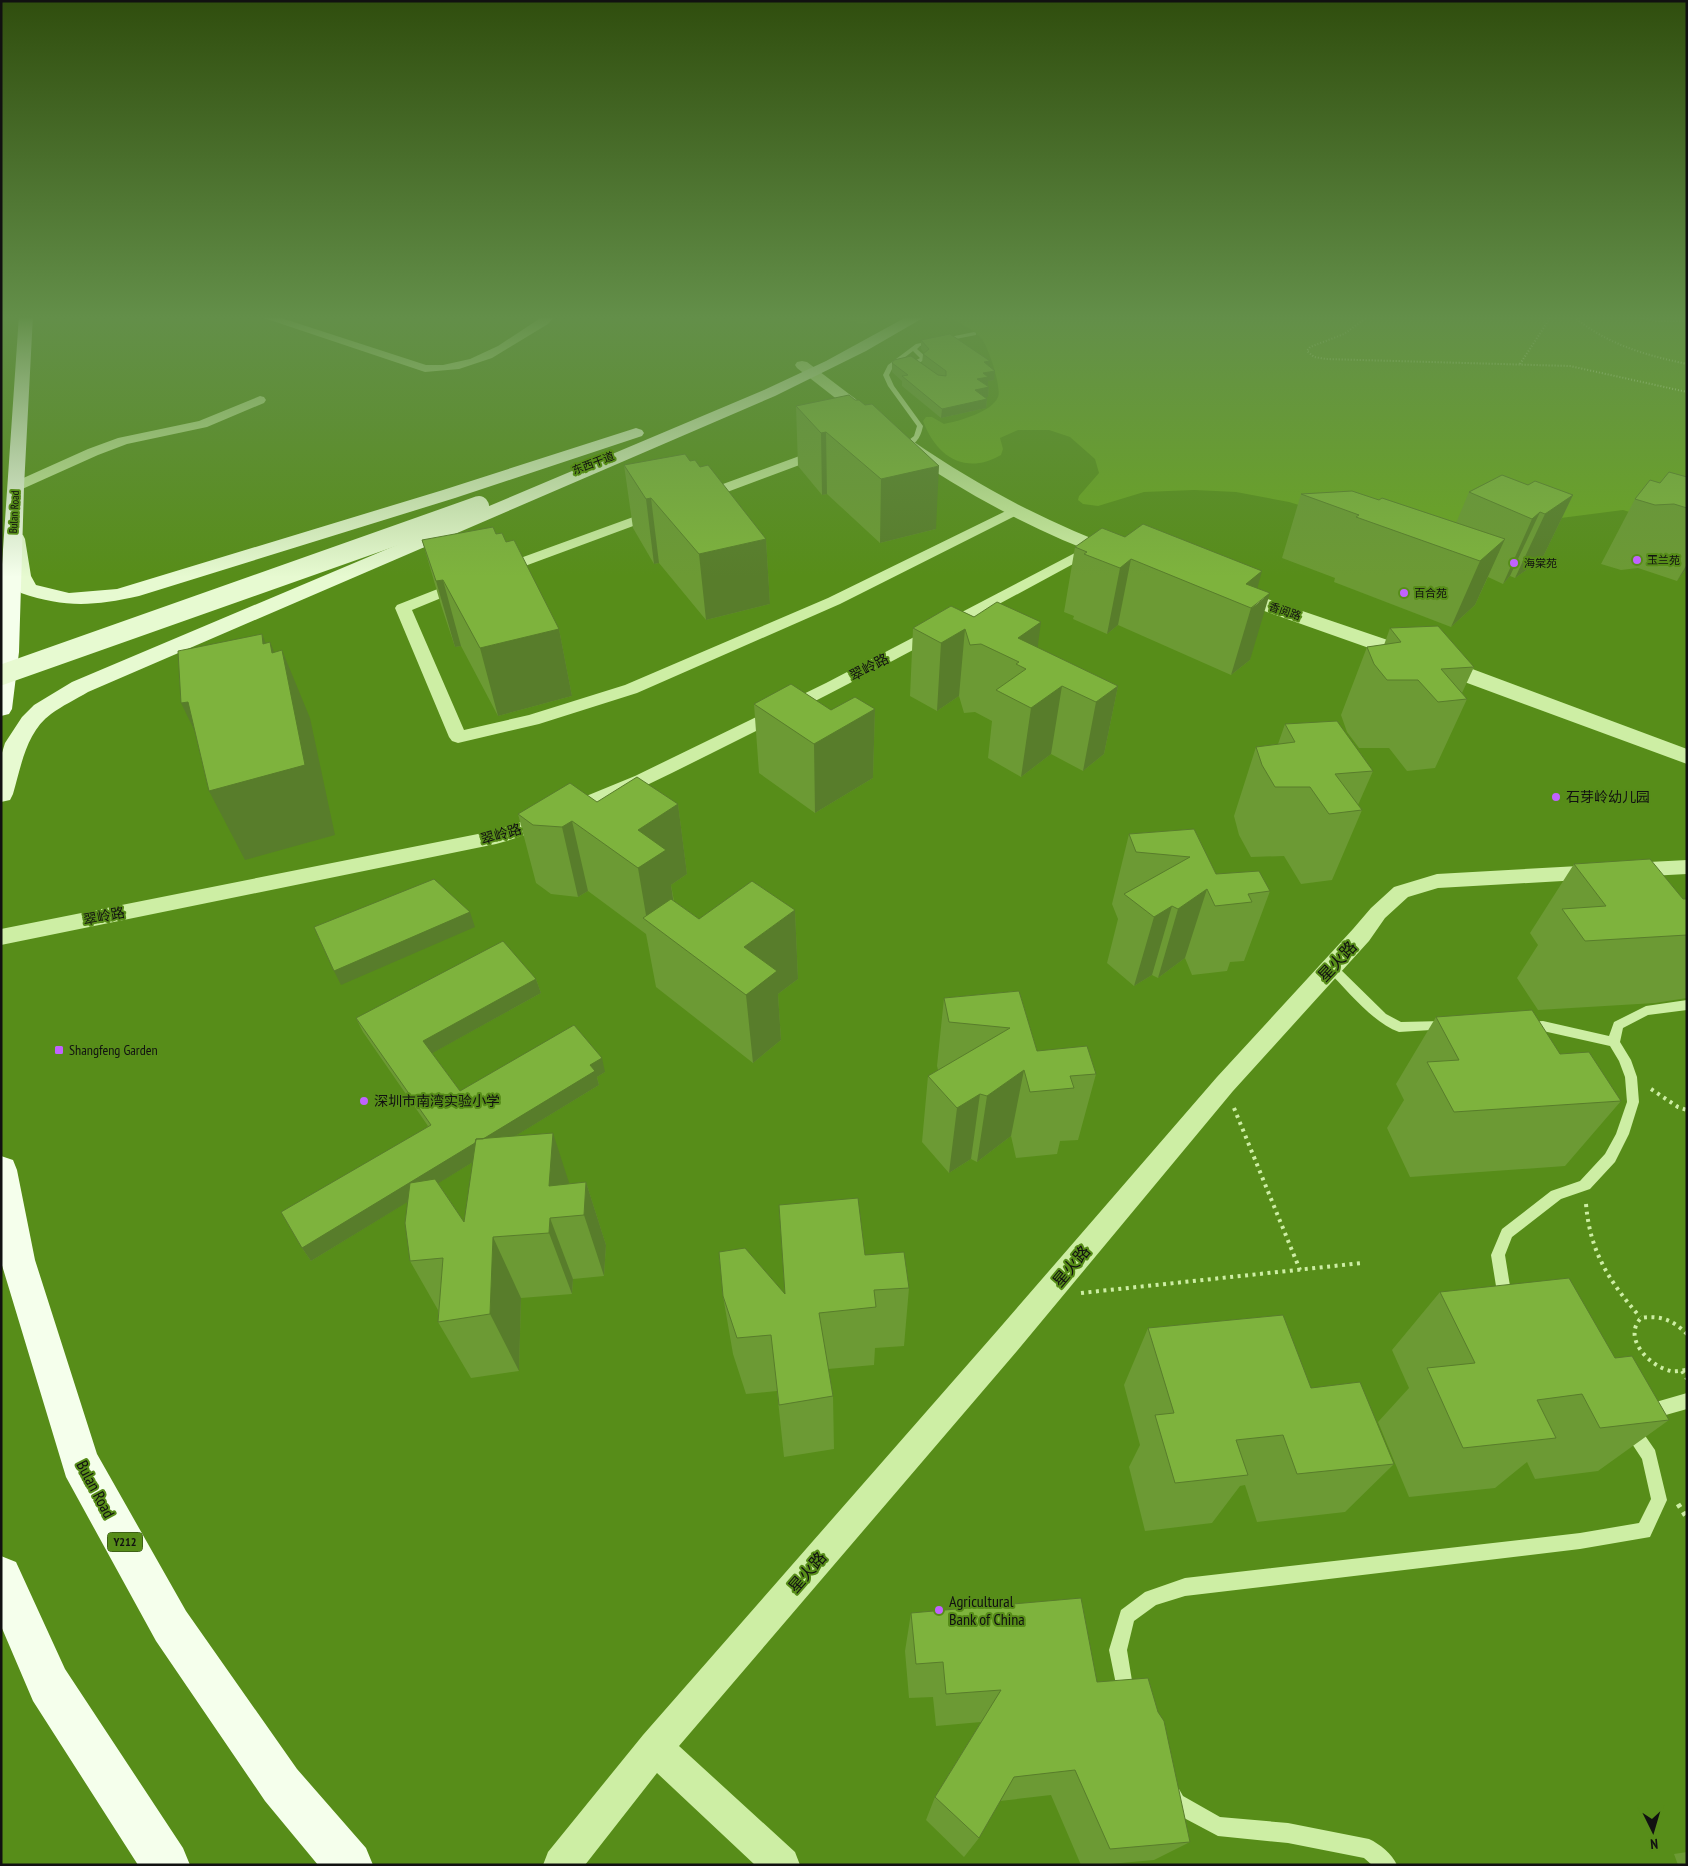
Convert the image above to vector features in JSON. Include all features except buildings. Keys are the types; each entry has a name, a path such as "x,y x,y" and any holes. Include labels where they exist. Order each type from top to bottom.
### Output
{"main road":[{"name":"Bulan Road","path":"1,709 8,652 14,522 16,402"},
{"name":"东西干道","path":"475,503 686,422 750,402"},
{"path":"14,522 21,576 28,589 49,596 69,599 117,595 212,568 686,422"},
{"path":"1,794 17,743 30,722 42,710 80,688 215,628 459,527 686,422"},
{"path":"1,662 475,503"},
{"path":"1,675 475,503"},
{"name":"Bulan Road","path":"1,1170 18,1260 80,1462 171,1626 281,1784 349,1865"},
{"path":"1,1578 49,1684 166,1865"}],"street":[{"path":"15,487 93,452 123,441 212,420 255,402"},
{"path":"850,402 895,437 976,491 1014,511 1094,547 1131,559"},
{"path":"212,420 227,428"},
{"path":"686,502 813,454 841,447"},
{"path":"668,508 403,608 458,737 533,720 585,705 630,689 834,602 1014,511"},
{"name":"翠岭路","path":"1,936 449,846 496,836 547,820 642,780 832,687 1094,547"},
{"name":"香阅路","path":"1215,587 1459,672 1687,757"},
{"name":"星火路","path":"561,1865 655,1747 1044,1297 1225,1084 1361,935 1378,913 1401,892 1437,881 1687,866"},
{"path":"655,1747 782,1865"}],"lane":[{"path":"895,437 917,437 920,426 903,402"},
{"path":"1331,967 1382,1017 1399,1027 1453,1025"},
{"path":"1515,1313 1503,1286 1498,1255 1507,1233 1556,1195 1585,1185 1610,1158 1622,1134 1633,1102 1631,1076 1625,1060 1614,1042 1618,1025 1646,1011 1687,1005"},
{"path":"1518,1024 1543,1026 1614,1042"},
{"path":"1128,1707 1118,1650 1127,1616 1151,1598 1185,1587 1580,1541 1644,1531 1659,1500 1649,1456 1623,1419 1687,1401"},
{"path":"1162,1780 1176,1803 1218,1826 1288,1832 1369,1849 1387,1865"}],"path":[{"path":"1631,1076 1678,1107 1687,1110"},
{"path":"1225,1084 1300,1270"},
{"path":"1585,1185 1587,1225 1594,1250 1604,1274 1640,1317"},
{"path":"1044,1297 1362,1263"},
{"path":"1687,1334 1669,1320 1658,1316 1640,1317 1635,1322 1633,1337 1643,1354 1662,1368 1684,1370 1687,1380"}],"green space":[{"path":"995,402 1687,402 1687,530 1623,510 1407,538 1289,502 1236,492 1194,490 1144,492 1098,506 1083,504 1078,500 1079,496 1099,473 1095,459 1070,437 1049,430 1018,430 1000,438 1003,449 1001,455 988,461 964,463 944,453 936,444 923,421 926,417 932,417 944,424 966,418"}],"place":[{"name":"玉兰苑","path":"1637,560"},
{"name":"海棠苑","path":"1514,563"},
{"name":"百合苑","path":"1404,593"},
{"name":"石芽岭幼儿园","path":"1556,797"},
{"name":"Shangfeng Garden","path":"59,1050"},
{"name":"深圳市南湾实验小学","path":"364,1101"},
{"name":"Agricultural Bank of China","path":"939,1610"}]}
